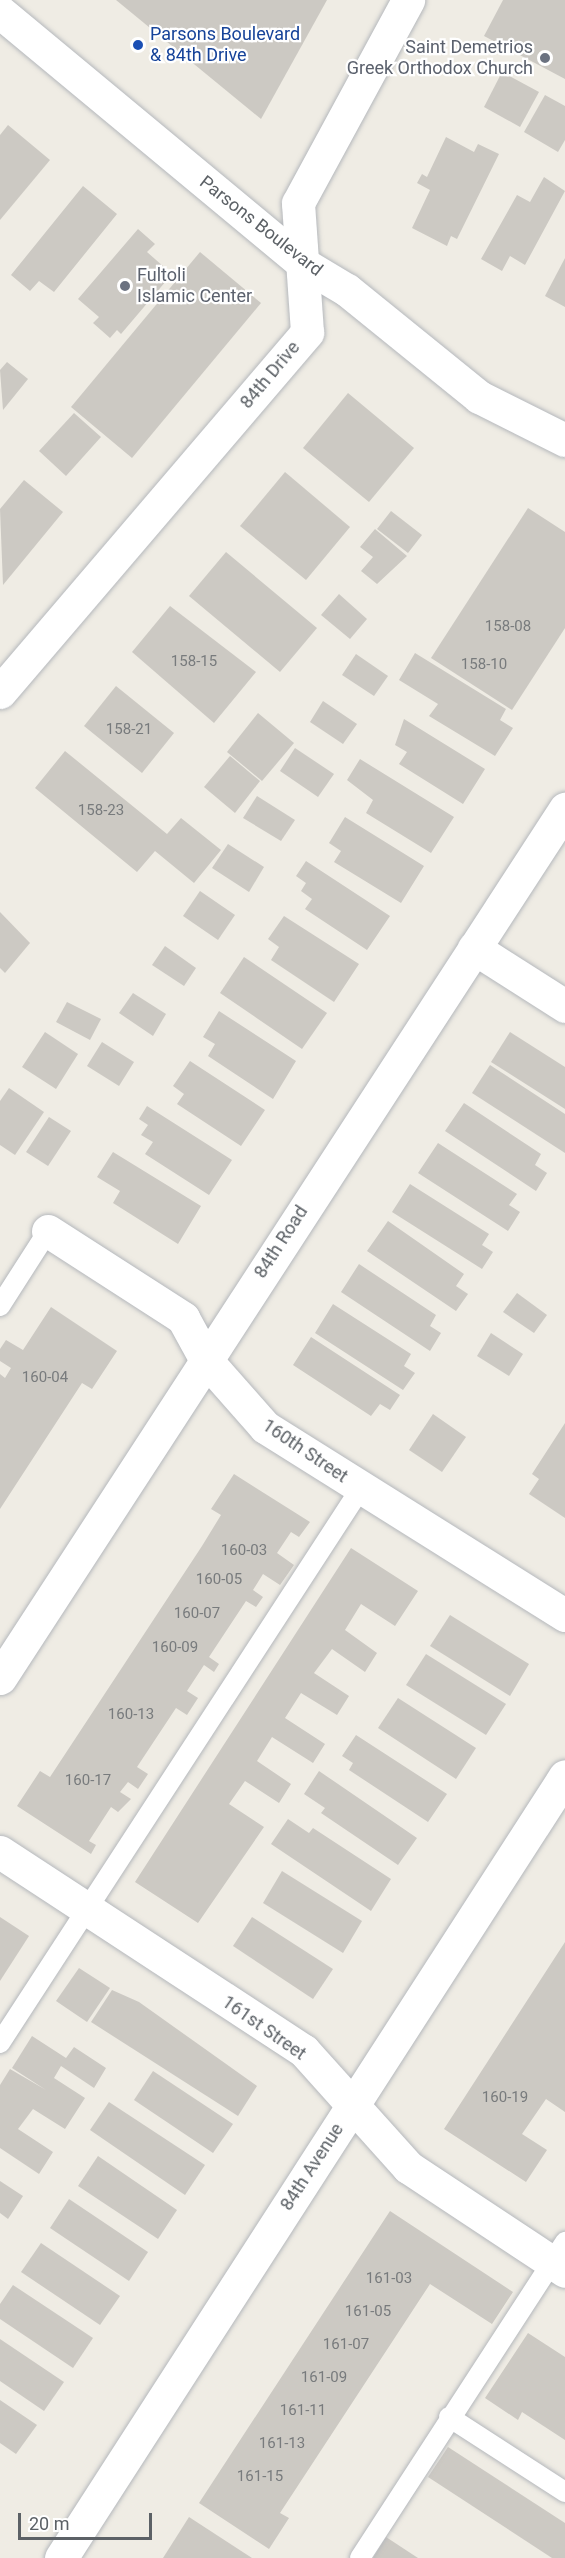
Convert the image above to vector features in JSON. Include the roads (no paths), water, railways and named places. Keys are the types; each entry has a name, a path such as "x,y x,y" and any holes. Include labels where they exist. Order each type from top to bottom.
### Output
{"street":[{"name":"84th Drive","path":"2,687 307,332 305,265 298,203 408,0"},
{"name":"Parsons Boulevard","path":"0,12 305,265 347,290 479,397 565,440"},
{"name":"84th Road","path":"0,1678 565,809"},
{"path":"474,948 565,1006"},
{"name":"160th Street","path":"48,1231 183,1318 206,1360 265,1427 565,1615"},
{"name":"84th Avenue","path":"61,2558 565,1776"},
{"name":"161st Street","path":"0,1852 304,2051 351,2107 408,2167 561,2258"}],"lane":[{"path":"0,1306 48,1231"},
{"path":"0,2043 361,1488"},
{"path":"360,2558 449,2417 561,2258"},
{"path":"449,2417 565,2492"}],"place":[{"name":"Parsons Boulevard & 84th Drive","path":"138,45"},
{"name":"Saint Demetrios Greek Orthodox Church","path":"545,58"},
{"name":"Fultoli Islamic Center","path":"125,286"}]}
